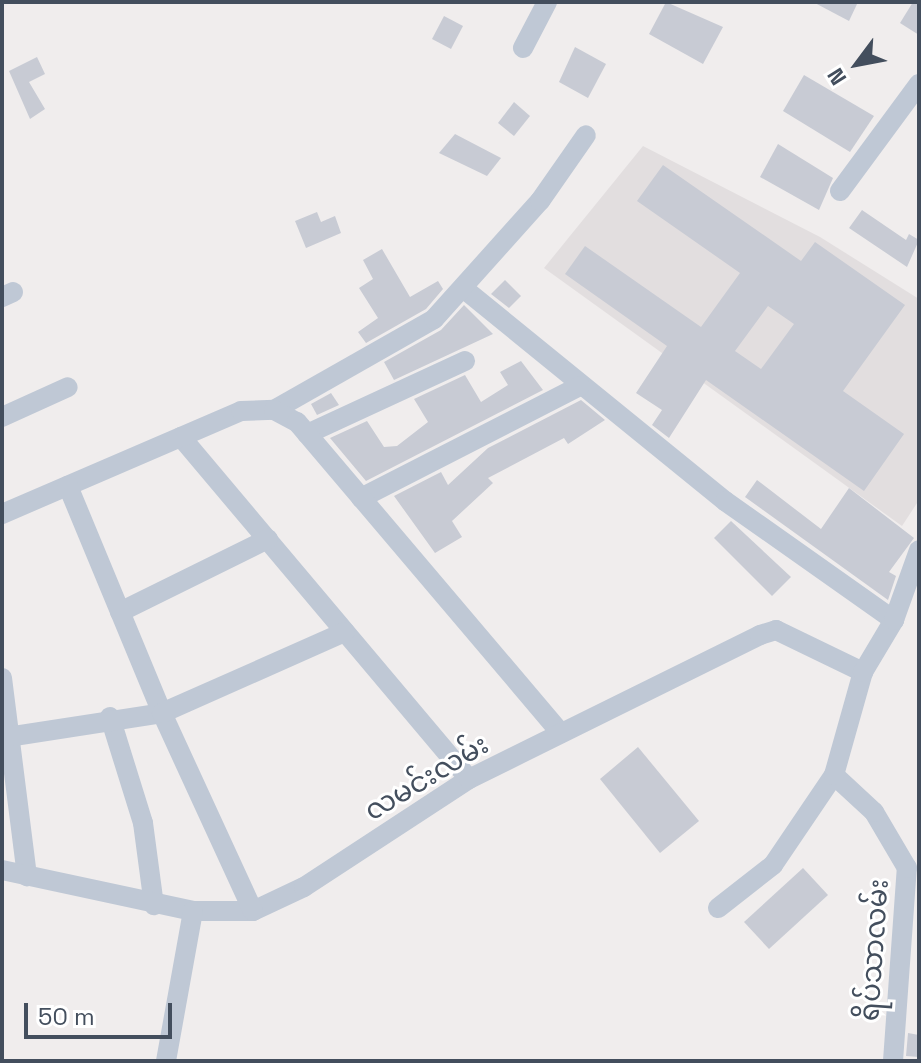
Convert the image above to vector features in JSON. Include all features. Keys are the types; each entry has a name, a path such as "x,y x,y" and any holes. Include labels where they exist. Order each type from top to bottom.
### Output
{"street":[{"path":"523,48 547,2"},
{"path":"840,191 919,84"},
{"path":"2,514 241,411 274,410 385,352 463,288 586,135"},
{"path":"463,288 580,386 894,620"},
{"path":"307,434 465,361"},
{"path":"361,498 580,386"},
{"path":"2,417 68,387"},
{"path":"274,410 307,434 561,733"},
{"path":"181,437 469,779"},
{"path":"68,486 162,713 253,911"},
{"path":"120,612 268,539"},
{"path":"718,908 773,865 834,775 863,672 894,620 919,550"},
{"name":"လမင်းလမ်း","path":"2,870 154,905 193,911 253,911 304,887 469,779 776,630 863,672"},
{"path":"14,736 110,717 162,713 345,632"},
{"path":"2,678 14,736 27,876"},
{"path":"110,717 143,823 154,905"},
{"name":"ရိပ်သာလမ်း","path":"834,775 874,812 907,868 893,1061"},
{"path":"166,1061 193,911"},
{"path":"899,1011 919,1004"}],"shaded area":[{"path":"643,146 820,237 919,299 919,500 902,526 544,268"}],"building":[{"path":"666,2 723,27 703,64 649,34"},
{"path":"813,2 858,2 849,21"},
{"path":"913,2 919,2 919,35 900,23"},
{"path":"444,16 463,26 451,49 432,39"},
{"path":"575,47 606,64 588,98 559,82"},
{"path":"37,57 45,74 29,82 45,109 30,119 9,71"},
{"path":"804,75 874,116 850,152 783,111"},
{"path":"514,102 530,116 514,136 498,123"},
{"path":"455,134 501,158 487,176 439,153"},
{"path":"778,144 833,178 819,210 760,177"},
{"path":"663,165 801,261 815,242 905,305 843,391 904,434 864,491 706,380 669,438 652,425 662,410 636,393 667,346 565,274 585,246 701,327 740,273 637,201","holes":["768,306 794,324 761,369 735,351"]},
{"path":"862,210 906,240 909,234 919,240 907,267 849,228"},
{"path":"317,212 321,222 335,216 341,233 306,248 295,221"},
{"path":"382,249 410,297 438,281 443,289 426,309 366,343 358,332 378,318 359,288 373,279 363,260"},
{"path":"505,280 521,296 509,308 491,294"},
{"path":"464,305 493,334 394,380 384,362 441,330"},
{"path":"521,361 543,390 366,481 330,438 367,421 384,447 397,446 428,422 414,399 465,375 481,402 508,385 500,372"},
{"path":"331,393 339,405 317,415 311,404"},
{"path":"581,400 605,420 568,444 564,438 488,478 493,483 452,521 462,537 435,553 394,496 441,472 448,485 488,448"},
{"path":"757,480 821,529 849,488 914,538 889,572 896,576 888,600 745,497"},
{"path":"731,521 791,577 772,596 714,538"},
{"path":"638,747 699,821 660,853 600,779"},
{"path":"803,868 828,895 769,949 744,922"},
{"path":"908,1033 919,1035 919,1057 906,1056"}]}
